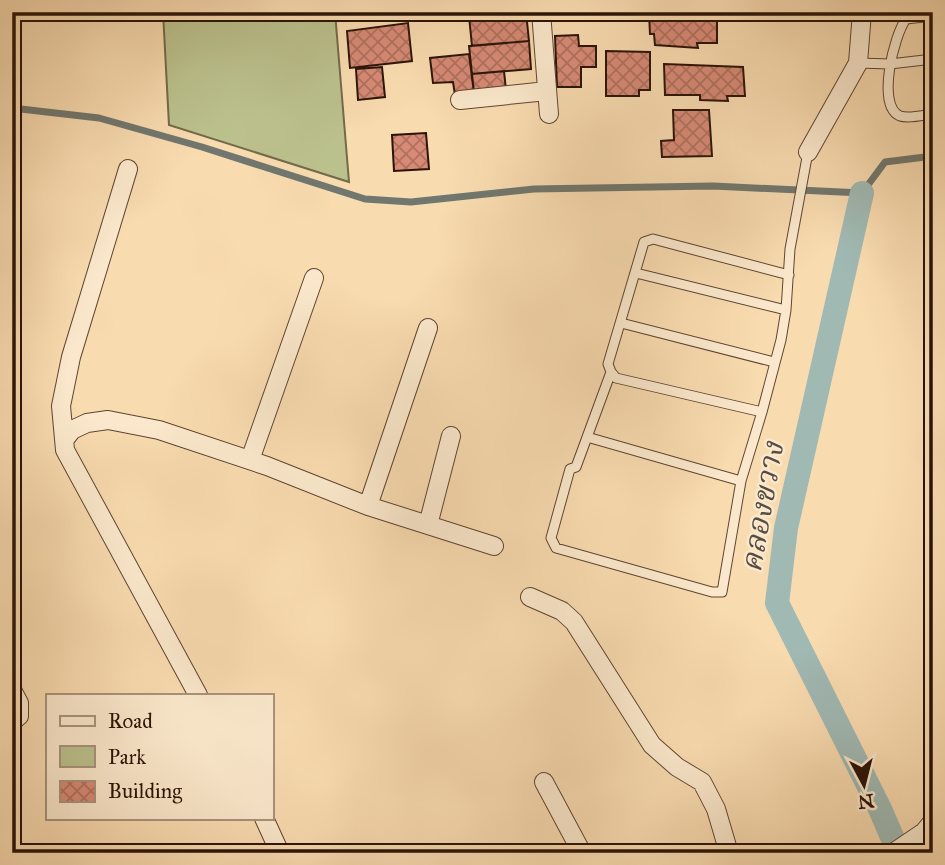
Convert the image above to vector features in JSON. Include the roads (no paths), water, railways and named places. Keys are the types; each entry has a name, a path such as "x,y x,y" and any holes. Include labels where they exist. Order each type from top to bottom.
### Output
{"street":[{"path":"541,12 549,114"},
{"path":"808,152 858,63 862,12"},
{"path":"460,100 547,91"},
{"path":"128,169 71,357 61,406 65,450 197,694"},
{"path":"250,460 314,278"},
{"path":"368,506 428,328"},
{"path":"65,439 72,430 88,423 108,420 159,430 250,460 368,506 494,546"},
{"path":"428,525 451,436"},
{"path":"530,597 562,611 574,622 652,745 677,767 702,782 716,810 729,853"},
{"path":"12,690 19,703 19,716 12,722"},
{"path":"544,782 582,853"},
{"path":"265,820 280,853"},
{"path":"893,853 928,826"}],"lane":[{"path":"933,16 906,19 902,25 890,64 888,99 892,110 902,117 933,114"},
{"path":"858,63 890,64 933,59"},
{"path":"611,372 576,467 570,469 551,538 556,548 712,592 722,592 741,481 762,412 786,310 790,249 808,152"},
{"path":"762,412 616,378 608,364 645,242 653,239 789,275"},
{"path":"636,272 786,310"},
{"path":"621,323 775,362"},
{"path":"587,437 741,481"}],"waterway":[{"path":"12,108 99,118 202,147 365,199 411,202 534,189 713,186 862,193 885,162 933,156"},
{"name":"คลองขวาง","path":"862,193 786,528 777,603 880,809 899,853"}]}
